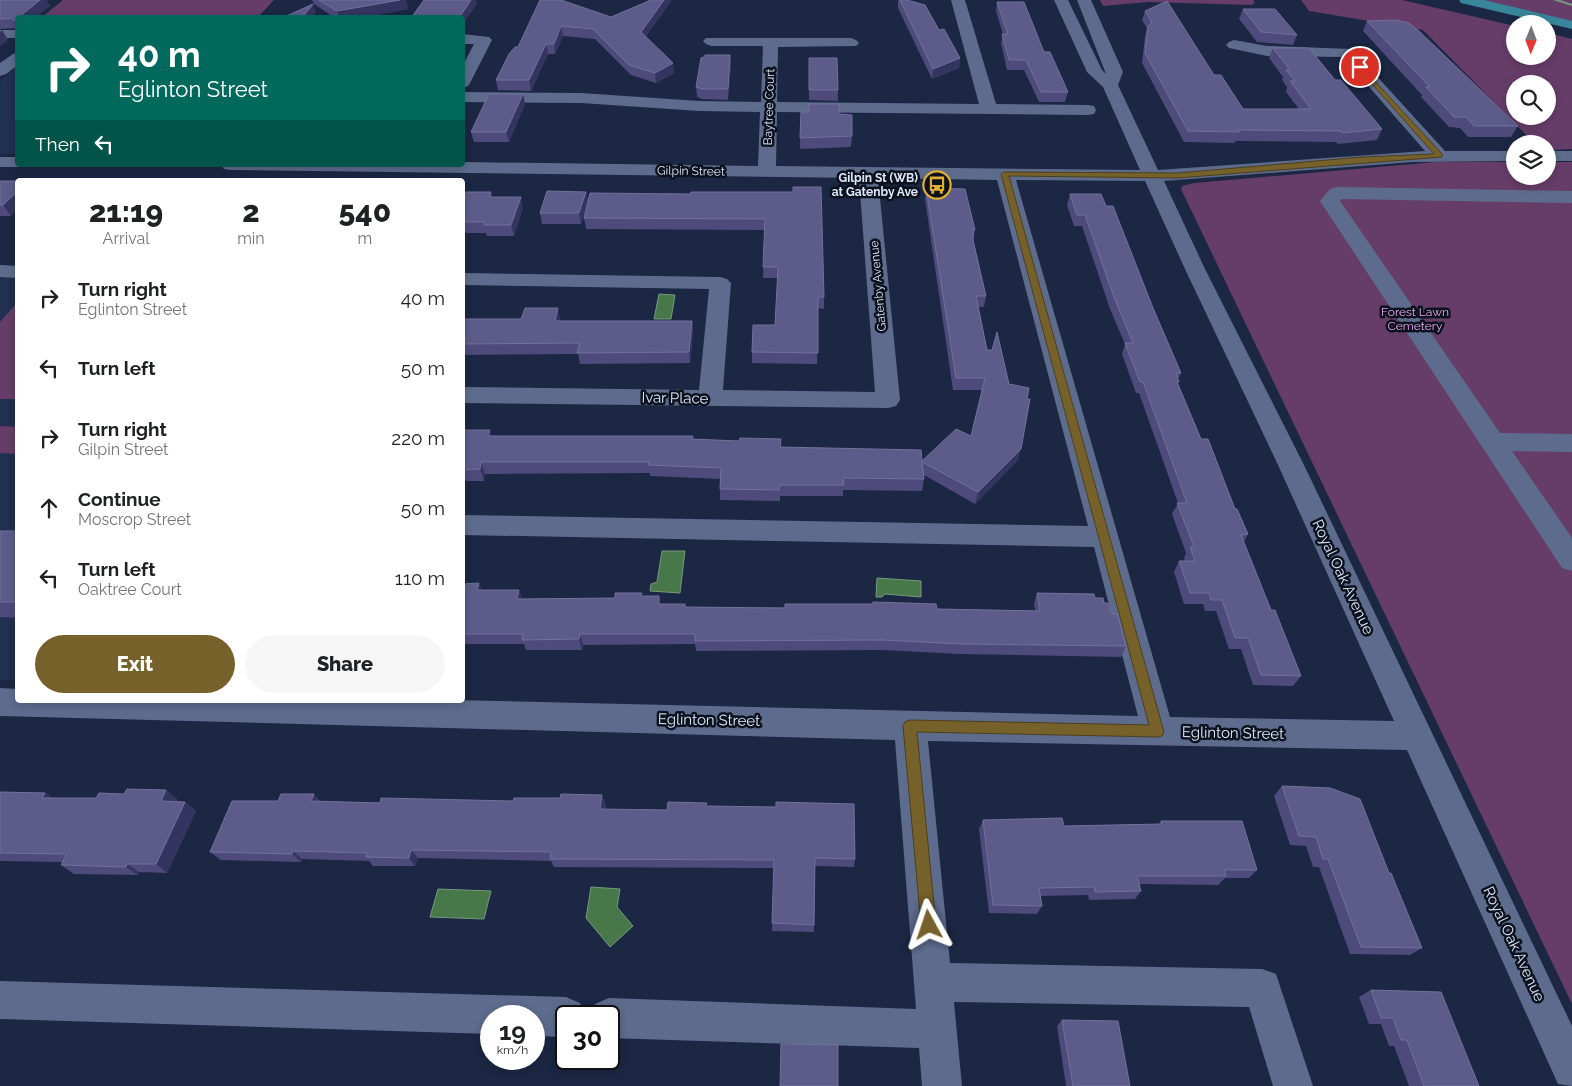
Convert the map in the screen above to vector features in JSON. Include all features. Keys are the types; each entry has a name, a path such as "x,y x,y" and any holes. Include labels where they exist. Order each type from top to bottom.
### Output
{"main road":[{"path":"1466,0 1572,25"}],"street":[{"path":"958,0 990,109"},
{"name":"Royal Oak Avenue","path":"1060,0 1095,72 1110,85 1417,736 1572,1070"},
{"name":"Royal Oak Avenue","path":"1084,0 1115,72 1110,85"},
{"path":"0,34 15,34"},
{"path":"465,40 484,40 465,77"},
{"path":"711,41 851,43"},
{"name":"Baytree Court","path":"767,172 771,42"},
{"path":"1234,45 1267,51 1347,52 1439,156"},
{"path":"0,71 15,59"},
{"path":"465,97 581,98 699,106 1088,110"},
{"name":"Gilpin Street","path":"465,167 1152,176 1439,156 1506,156"},
{"path":"1556,156 1572,156"},
{"path":"0,162 15,162"},
{"name":"Gatenby Avenue","path":"868,173 888,400"},
{"path":"1004,174 1158,732"},
{"path":"1572,197 1337,193 1330,201 1572,560"},
{"path":"0,271 15,272"},
{"path":"465,279 720,283 710,398"},
{"name":"Ivar Place","path":"465,395 888,400"},
{"path":"1493,442 1572,442"},
{"path":"465,525 1104,537"},
{"name":"Eglinton Street","path":"0,702 15,702"},
{"name":"Eglinton Street","path":"38,703 1158,732 1417,736"},
{"path":"910,726 942,1086"},
{"path":"934,982 1262,988 1293,1086"},
{"path":"0,1000 555,1017"},
{"path":"620,1018 937,1029"}],"shaded area":[{"path":"15,69 15,154 0,154 0,81"},
{"path":"0,271 15,272 15,681 0,680"},
{"path":"659,294 675,295 671,319 654,319"},
{"path":"662,551 685,551 680,593 650,591 651,584 657,582"},
{"path":"877,578 921,581 921,597 885,594 882,597 876,597"},
{"path":"591,887 620,889 617,907 633,926 610,947 586,918"},
{"path":"438,889 491,891 484,919 430,917"}],"green space":[{"path":"63,0 274,0 260,15 44,15"},
{"path":"1100,0 1253,0 1255,3 1251,5 1148,2 1103,6"},
{"path":"1301,0 1402,0 1506,24 1506,65 1556,65 1556,35 1572,39 1572,149 1556,150 1556,135 1526,135 1516,125 1556,125 1556,75 1506,75 1506,114 1423,30 1309,11"},
{"path":"1482,0 1572,0 1572,22 1556,18 1556,15 1543,15"},
{"name":"Forest Lawn Cemetery","path":"1436,162 1506,162 1506,185 1556,185 1556,162 1572,162 1572,1004 1181,189 1182,186 1194,183"},
{"path":"15,305 15,399 0,399 0,322"},
{"path":"0,426 15,427 15,454 0,453"}],"building":[{"path":"0,0 40,0 21,15 15,15 14,21 12,18 0,19"},
{"path":"319,0 400,0 337,11"},
{"path":"424,0 471,0 461,15 413,15"},
{"path":"540,0 561,0 611,17 651,0 664,0 641,32 673,63 655,73 629,65 593,29 561,26 554,44 546,44 529,80 496,80 509,54 515,47 518,47"},
{"path":"900,0 925,5 939,30 944,29 960,58 933,69"},
{"path":"1167,1 1214,75 1221,75 1243,109 1311,109 1290,81 1295,81 1286,70 1290,70 1273,48 1309,48 1335,80 1341,80 1382,129 1343,133 1341,131 1188,131 1145,53 1148,26 1152,22 1145,11"},
{"path":"997,2 1024,2 1044,52 1050,52 1068,92 1041,92 1026,60 1009,60 1002,34 1008,34"},
{"path":"313,4 304,15 289,15"},
{"path":"1243,9 1275,9 1297,35 1261,32"},
{"path":"1396,20 1409,23 1506,114 1506,125 1518,126 1474,126 1466,117 1454,117 1426,87 1430,87 1367,21"},
{"path":"705,55 730,55 728,89 702,89 696,87 701,58"},
{"path":"809,58 837,58 838,90 809,90"},
{"path":"489,94 523,94 506,132 471,132"},
{"path":"809,104 839,104 839,114 852,115 852,136 800,138 801,112 809,112"},
{"path":"0,181 15,181 15,194 3,205 0,205"},
{"path":"793,187 821,187 824,297 818,297 818,353 752,352 753,325 775,325 778,267 763,267 765,219 584,218 590,193 793,192"},
{"path":"926,188 965,189 975,230 973,230 973,240 986,296 976,296 987,350 992,350 997,332 1009,384 1029,388 1027,399 1030,399 1021,449 978,492 922,462 924,479 843,478 844,485 780,485 779,490 720,489 721,468 648,465 649,462 481,462 480,469 465,470 465,430 490,430 488,436 693,436 692,439 739,441 740,438 781,439 780,447 921,450 922,461 956,429 971,436 985,378 956,378"},
{"path":"547,191 586,192 579,213 540,213"},
{"path":"465,192 491,192 489,197 521,197 511,225 484,225 485,222 465,222"},
{"path":"1070,194 1101,194 1106,206 1113,206 1181,373 1176,373 1179,382 1177,382 1201,439 1208,439 1235,509 1237,509 1248,534 1241,535 1271,610 1275,610 1301,676 1261,675 1248,638 1235,638 1222,600 1211,600 1209,593 1190,593 1179,561 1195,561 1190,547 1194,547 1177,503 1187,503 1143,382 1140,382 1125,343 1133,343 1114,297 1085,215 1077,215"},
{"path":"525,308 558,308 555,321 692,321 689,352 577,353 580,343 465,344 465,319 521,319"},
{"path":"0,531 15,531 15,602 0,602"},
{"path":"479,583 477,590 519,590 517,599 615,598 615,593 642,593 641,596 659,596 659,604 685,604 685,607 785,608 785,604 873,604 873,602 936,604 937,609 1040,611 1037,593 1094,594 1095,598 1103,598 1104,603 1108,603 1111,614 1117,614 1126,646 962,644 883,640 695,641 695,634 580,634 579,639 522,640 523,634 465,634 465,584"},
{"path":"1282,786 1330,788 1360,799 1389,873 1391,873 1422,948 1361,947 1328,859 1323,859 1316,837 1299,836"},
{"path":"127,789 166,790 161,801 185,802 156,864 127,864 126,867 61,865 67,854 0,853 0,792 45,793 42,798 96,798 99,793 124,794"},
{"path":"281,794 314,794 311,801 380,803 381,798 513,801 514,798 560,798 561,794 602,795 600,809 667,810 668,802 707,803 706,806 776,807 776,802 854,804 855,859 815,858 814,925 772,923 774,860 550,859 551,852 411,850 409,858 366,857 367,853 293,851 292,854 210,852 232,801 278,801"},
{"path":"1062,818 1064,826 1162,824 1161,821 1242,821 1257,870 1224,870 1226,876 1137,876 1141,891 1095,892 1094,887 1039,888 1042,906 993,905 983,820"},
{"path":"1371,990 1441,992 1479,1086 1424,1086 1407,1040 1401,1040 1393,1018 1381,1018"},
{"path":"1062,1020 1118,1021 1130,1086 1073,1086"},
{"path":"781,1044 838,1045 838,1086 780,1086"}],"waterway":[{"path":"1555,0 1572,5"}],"place":[{"name":"Gilpin St (WB) at Gatenby Ave","path":"937,185"}],"route":[{"path":"929,925 910,726 1158,732 1004,174 1178,175 1412,156 1439,156 1360,67"}]}
